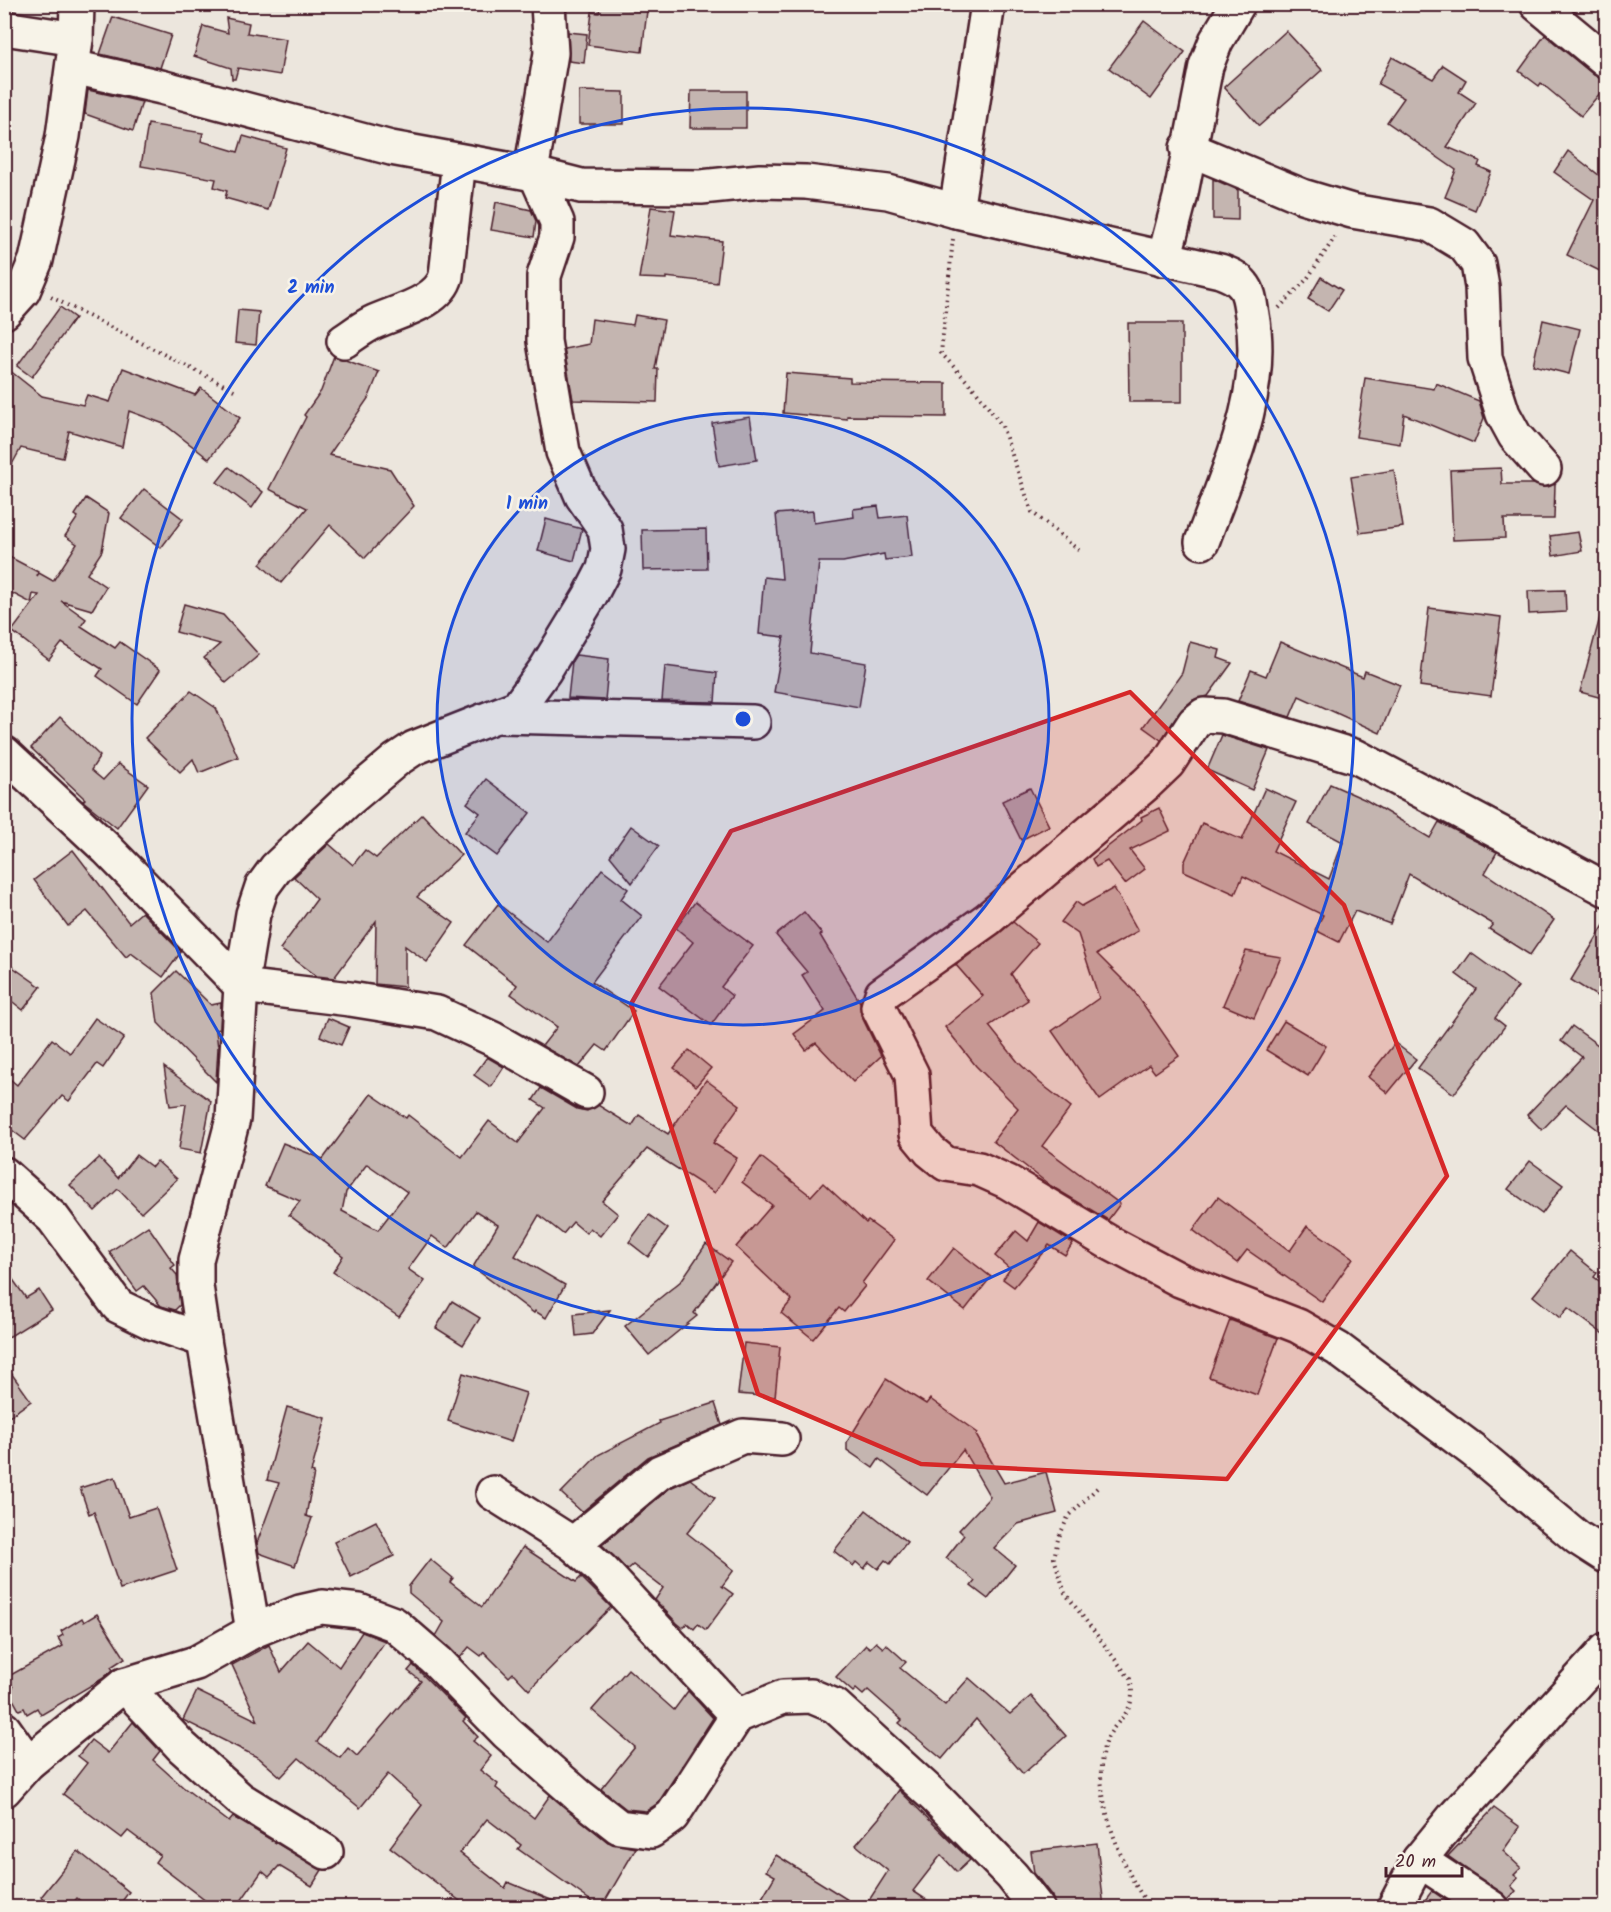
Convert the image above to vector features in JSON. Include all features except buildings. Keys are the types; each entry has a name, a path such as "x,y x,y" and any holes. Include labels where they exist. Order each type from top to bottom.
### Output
{"street":[{"path":"4,312 26,285 36,260 63,136 74,53 77,4"},
{"path":"253,1631 196,1286 196,1260 233,1119 241,986 252,914 262,887 276,868 346,802 396,760 414,748 518,707 545,670 590,597 604,569 608,549 605,529 582,496 563,452 544,340 544,276 557,237 557,222 534,174 534,145 551,53 548,4"},
{"path":"956,211 972,94 988,4"},
{"path":"1164,259 1180,198 1187,148 1206,66 1216,41 1238,4"},
{"path":"1537,4 1606,61"},
{"path":"4,28 161,87 391,148 534,174 581,186 701,187 760,181 806,182 888,192 956,211 1220,271 1234,277 1248,292 1253,320 1256,372 1239,442 1202,542"},
{"path":"1187,148 1271,184 1352,211 1429,224 1451,236 1473,255 1482,287 1485,358 1503,414 1515,436 1544,469"},
{"path":"344,341 370,324 438,291 444,284 459,161"},
{"path":"1606,889 1357,757 1222,716 1204,715 1194,723 1168,763 1146,784 988,919 882,994 878,1007 912,1075 916,1134 930,1152 946,1164 979,1169 1008,1182 1110,1243 1180,1280 1298,1326 1338,1349 1474,1451 1578,1538 1606,1556"},
{"path":"499,716 753,722"},
{"path":"4,753 107,849 241,986 360,1000 437,1014 493,1039 586,1092"},
{"path":"4,1174 53,1218 118,1306 151,1322 204,1340"},
{"path":"573,1544 660,1472 743,1436 783,1438"},
{"path":"493,1493 573,1544 602,1569 737,1716"},
{"path":"4,1790 28,1763 124,1685 196,1663 253,1631 300,1612 322,1607 359,1611 394,1624 438,1662 507,1733 578,1795 619,1827 651,1831 672,1816 737,1716 783,1697 811,1696 835,1706 935,1797 1012,1876 1037,1908"},
{"path":"1394,1908 1419,1860 1454,1817 1606,1650"},
{"path":"124,1685 182,1747 240,1799 326,1851"},
{"path":"4,1729 28,1763"},
{"path":"1419,1860 1492,1908"}],"path":[{"path":"956,211 941,353 977,392 1002,426 1032,512 1081,552"},
{"path":"1253,320 1281,307 1296,292 1352,211"},
{"path":"26,285 108,324 236,391"},
{"path":"1097,1488 1068,1517 1058,1539 1054,1558 1065,1593 1130,1680 1134,1694 1131,1707 1105,1743 1101,1761 1104,1795 1113,1835 1138,1892 1151,1908"}],"highlighted area":[{"path":"1130,692 1344,905 1447,1176 1227,1479 921,1464 758,1394 631,1004 731,831"}]}
